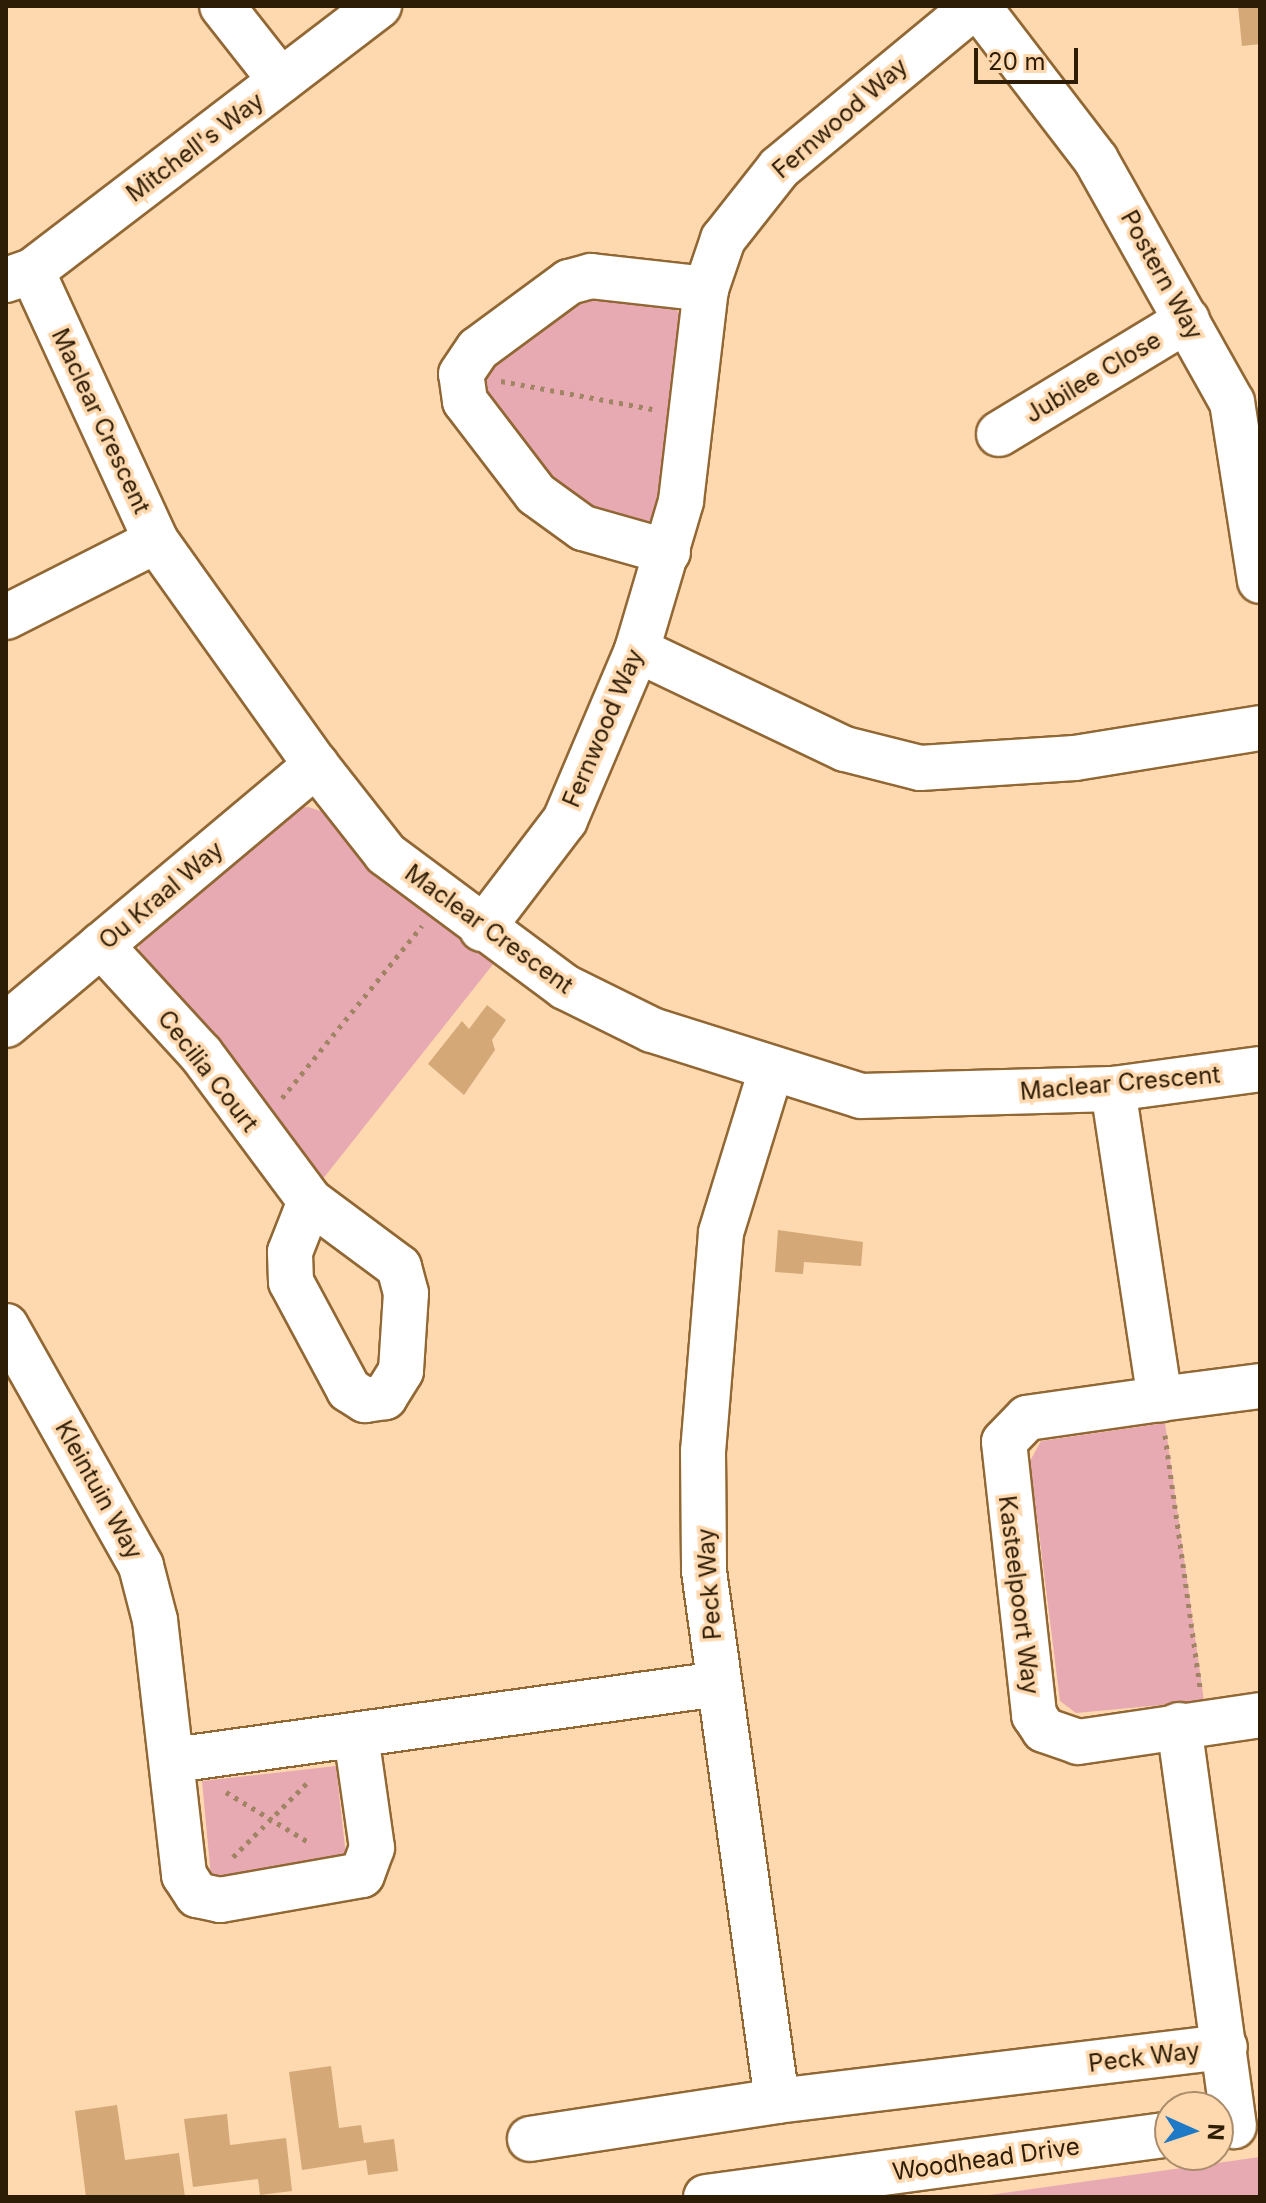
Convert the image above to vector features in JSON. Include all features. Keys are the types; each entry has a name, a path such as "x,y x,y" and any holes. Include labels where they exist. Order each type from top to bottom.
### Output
{"street":[{"path":"222,6 281,81"},
{"name":"Mitchell's Way","path":"19,276 379,6"},
{"name":"Fernwood Way","path":"482,929 565,820 637,650 668,552 692,416 706,289 723,239 751,197 879,82 977,6"},
{"name":"Postern Way","path":"977,6 1096,160 1232,402 1260,581"},
{"name":"Maclear Crescent","path":"19,276 156,541 316,765 386,854 482,929 614,1014 771,1070 882,1098 1113,1089 1260,1069"},
{"path":"668,552 595,533 536,494 465,401 461,374 478,349 569,282 591,276 706,289"},
{"name":"Jubilee Close","path":"999,434 1187,320"},
{"path":"6,617 156,541"},
{"path":"637,650 845,749 920,768 1075,758 1260,728"},
{"name":"Ou Kraal Way","path":"6,1025 316,765"},
{"name":"Cecilia Court","path":"101,945 201,1054 310,1201"},
{"name":"Peck Way","path":"771,1070 721,1233 709,1330 704,1571 777,2101"},
{"path":"1113,1089 1160,1399 1260,1386"},
{"name":"Kleintuin Way","path":"6,1326 141,1566 174,1760 184,1875 197,1895"},
{"name":"Kasteelpoort Way","path":"1160,1399 1027,1418 1004,1442 1002,1460 1038,1724 1078,1742 1192,1724"},
{"path":"174,1760 718,1684"},
{"path":"1237,2125 1225,2047 1192,1724 1260,1715"},
{"path":"197,1895 220,1900 362,1875 372,1848 356,1735"},
{"name":"Peck Way","path":"530,2139 777,2101 1225,2047"},
{"name":"Woodhead Drive","path":"706,2197 1154,2136"}],"path":[{"path":"461,374 692,416"},
{"path":"256,1130 444,898"},
{"path":"1160,1399 1192,1724"},
{"path":"174,1760 362,1875"},
{"path":"197,1895 313,1777"}],"shaded area":[{"path":"568,296 672,303 686,323 657,516 640,526 567,503 476,381"},
{"path":"308,807 334,815 498,958 314,1190 140,958 139,947 141,937 296,808"},
{"path":"1165,1423 1204,1701 1076,1713 1060,1701 1030,1461 1041,1441"},
{"path":"336,1766 346,1856 211,1877 202,1781"},
{"path":"1260,2157 1260,2197 975,2197 1160,2171 1234,2171 1234,2161"}],"building":[{"path":"1238,6 1260,6 1260,44 1242,46"},
{"path":"487,1005 506,1020 492,1040 495,1050 464,1095 428,1064 462,1021 469,1029"},
{"path":"778,1230 863,1242 861,1266 804,1262 803,1274 775,1272"},
{"path":"331,2066 339,2128 361,2125 364,2143 394,2139 398,2171 368,2175 366,2160 302,2170 289,2072"},
{"path":"117,2105 125,2160 179,2153 185,2197 86,2197 75,2111"},
{"path":"227,2114 230,2145 286,2138 292,2191 260,2195 258,2179 193,2187 184,2119"}]}
